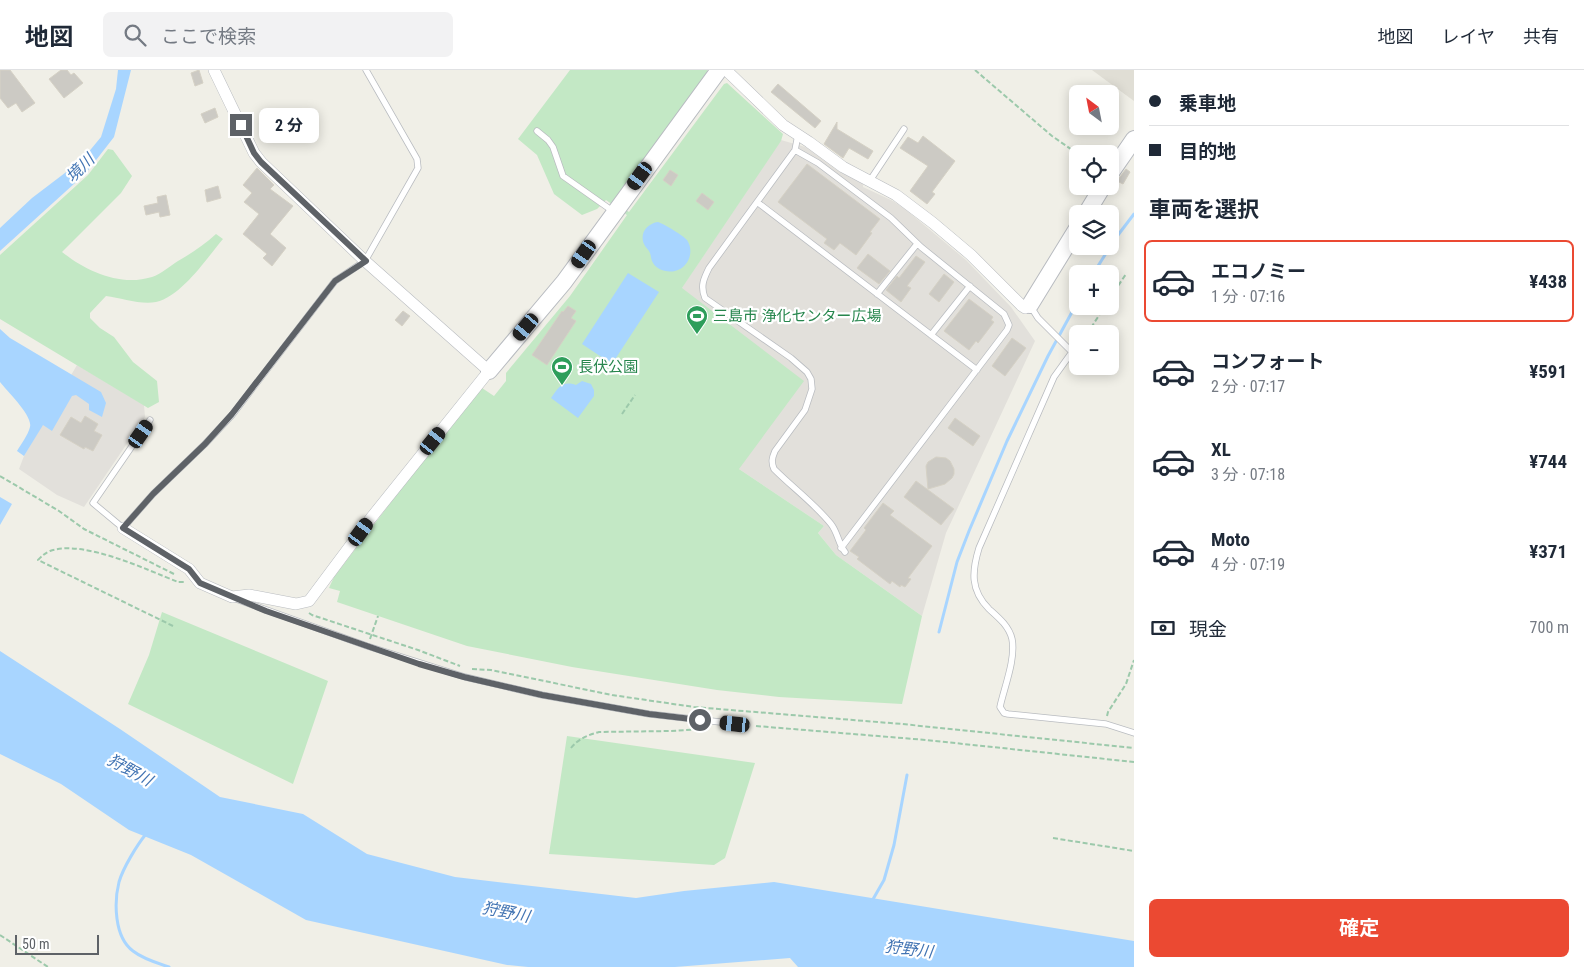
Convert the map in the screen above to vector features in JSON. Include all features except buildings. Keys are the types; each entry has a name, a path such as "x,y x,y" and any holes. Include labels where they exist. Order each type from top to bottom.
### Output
{"street":[{"path":"214,70 254,153 261,162 366,261 489,371"},
{"path":"123,528 189,569 200,583 232,597 249,595 296,604 309,601 371,518 489,371 564,282 719,70"},
{"path":"726,70 783,125 843,167 909,204 971,255 1025,308 1030,305 1069,242"},
{"path":"1119,161 1134,139"}],"lane":[{"path":"150,420 92,503 123,528 153,494 205,444 232,414 335,281 366,261 418,168 417,159 366,70"},
{"path":"869,182 904,129"},
{"path":"537,131 553,147 563,176 614,212"},
{"path":"795,150 804,153 884,212 918,244 1004,314 1008,325 1007,330 843,550 833,526 815,506 774,469 772,464 775,451 805,410 812,389 811,379 807,372 791,358 705,298 702,284 709,268 795,150 798,135"},
{"path":"757,202 977,370"},
{"path":"877,294 918,244"},
{"path":"931,334 970,286"},
{"path":"1030,305 1038,318 1072,352 1054,377 979,548 973,577 977,590 985,604 1011,633 1013,641 1012,661 1000,707 1001,710 1008,714 1106,724 1134,733"},
{"path":"232,597 266,611 367,646 464,677 542,695 649,714 747,725"}],"path":[{"path":"975,70 1052,136 1069,148"},
{"path":"1119,284 1126,274"},
{"path":"622,414 635,395"},
{"path":"0,476 59,511 84,529 179,576"},
{"path":"173,626 38,560 45,553 52,550 72,548 103,554 178,582 200,583"},
{"path":"304,602 307,611 312,615 471,669 491,670 630,698 694,707 902,724 1134,748"},
{"path":"367,646 378,616"},
{"path":"1106,724 1108,712 1126,684 1134,660"},
{"path":"747,725 926,740 1134,762"},
{"path":"571,748 590,734 599,732 671,731 709,728"},
{"path":"1054,838 1134,851"},
{"path":"0,935 48,967"}],"shaded area":[{"path":"1092,70 1134,70 1134,101 1119,90 1119,85 1112,85"},
{"path":"781,140 812,149 863,184 863,187 893,201 905,209 966,260 1011,307 1035,341 946,533 922,616 836,555 818,533 824,526 739,469 618,383"},
{"path":"77,365 144,405 145,417 84,507 57,495 19,469 24,456"}],"green space":[{"name":"長伏公園","path":"570,70 707,70 708,72 613,201 629,212 724,84 727,83 783,134 781,141 682,288 804,381 739,469 824,526 818,533 836,555 922,616 902,704 779,697 717,690 572,667 467,646 337,602 340,591 329,588 334,577 414,472 482,388 494,396 506,381 506,373 570,296 627,215 606,200 597,209 582,215 554,194 537,155 518,139"},
{"path":"108,149 113,150 132,176 121,193 62,252 71,259 104,275 128,280 140,280 159,274 198,249 216,234 223,239 193,276 166,298 156,302 144,303 106,296 90,313 90,318 100,328 114,337 133,362 157,381 159,402 148,408 0,319 0,255 88,175"},
{"path":"162,612 328,681 293,784 128,704 149,655"},
{"path":"567,736 755,763 725,858 714,865 549,854"}],"water":[{"name":"境川","path":"118,70 131,70 114,137 86,173 0,251 0,228 32,198 82,160 101,137 116,89"},
{"path":"658,222 687,240 690,249 689,259 680,269 675,271 661,270 653,264 643,236 648,226"},
{"path":"628,273 659,292 612,364 582,344"},
{"path":"0,329 10,338 101,392 106,403 102,417 89,410 89,404 76,395 72,396 52,431 43,425 24,456 17,451 28,433 30,422 24,410 0,382"},
{"path":"582,381 591,384 594,396 578,418 551,398 558,388 564,384 576,385"},
{"path":"0,497 12,504 0,525"},
{"name":"狩野川","path":"0,651 220,797 303,814 367,854 455,877 636,898 774,882 1134,941 1134,967 798,967 790,958 675,967 528,967 507,965 306,920 191,855 129,830 61,784 0,754"}],"waterway":[{"path":"1099,265 1134,214"},
{"path":"939,632 957,562 969,531 1007,441 1048,356 1070,315"},
{"path":"872,901 884,880 894,845 907,775"},
{"path":"146,834 131,857 119,882 116,899 117,919 122,937 133,951 146,959 169,967"}],"place":[{"name":"三島市 浄化センター広場","path":"697,335"},
{"name":"長伏公園","path":"562,386"}],"route":[{"path":"241,125 254,153 261,162 366,261 335,281 232,414 205,444 153,494 123,528 189,569 200,583 266,611 419,664 464,677 542,695 649,714 700,720"}]}
